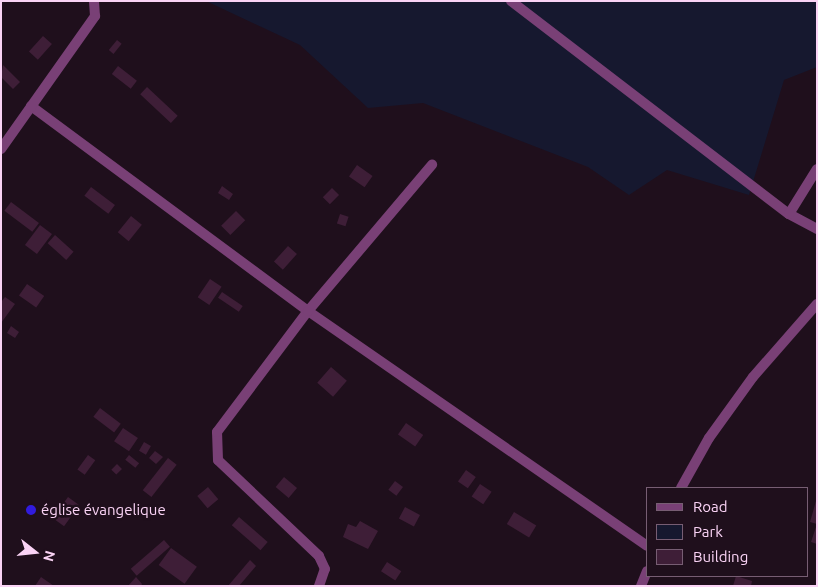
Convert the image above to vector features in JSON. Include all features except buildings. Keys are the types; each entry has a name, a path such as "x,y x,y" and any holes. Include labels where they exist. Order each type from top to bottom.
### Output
{"street":[{"path":"1,149 95,16 94,1"},
{"path":"511,1 789,214 817,229"},
{"path":"31,106 308,311 646,545"},
{"path":"319,586 325,569 319,556 218,460 215,447 217,432 308,311 432,165"},
{"path":"789,214 817,169"},
{"path":"683,487 709,438 753,377 817,304"},
{"path":"641,586 646,574"}],"green space":[{"path":"206,1 817,1 817,67 784,80 749,195 667,170 629,195 588,167 423,103 368,108 300,45"}],"place":[{"name":"église évangelique","path":"31,510"}]}
